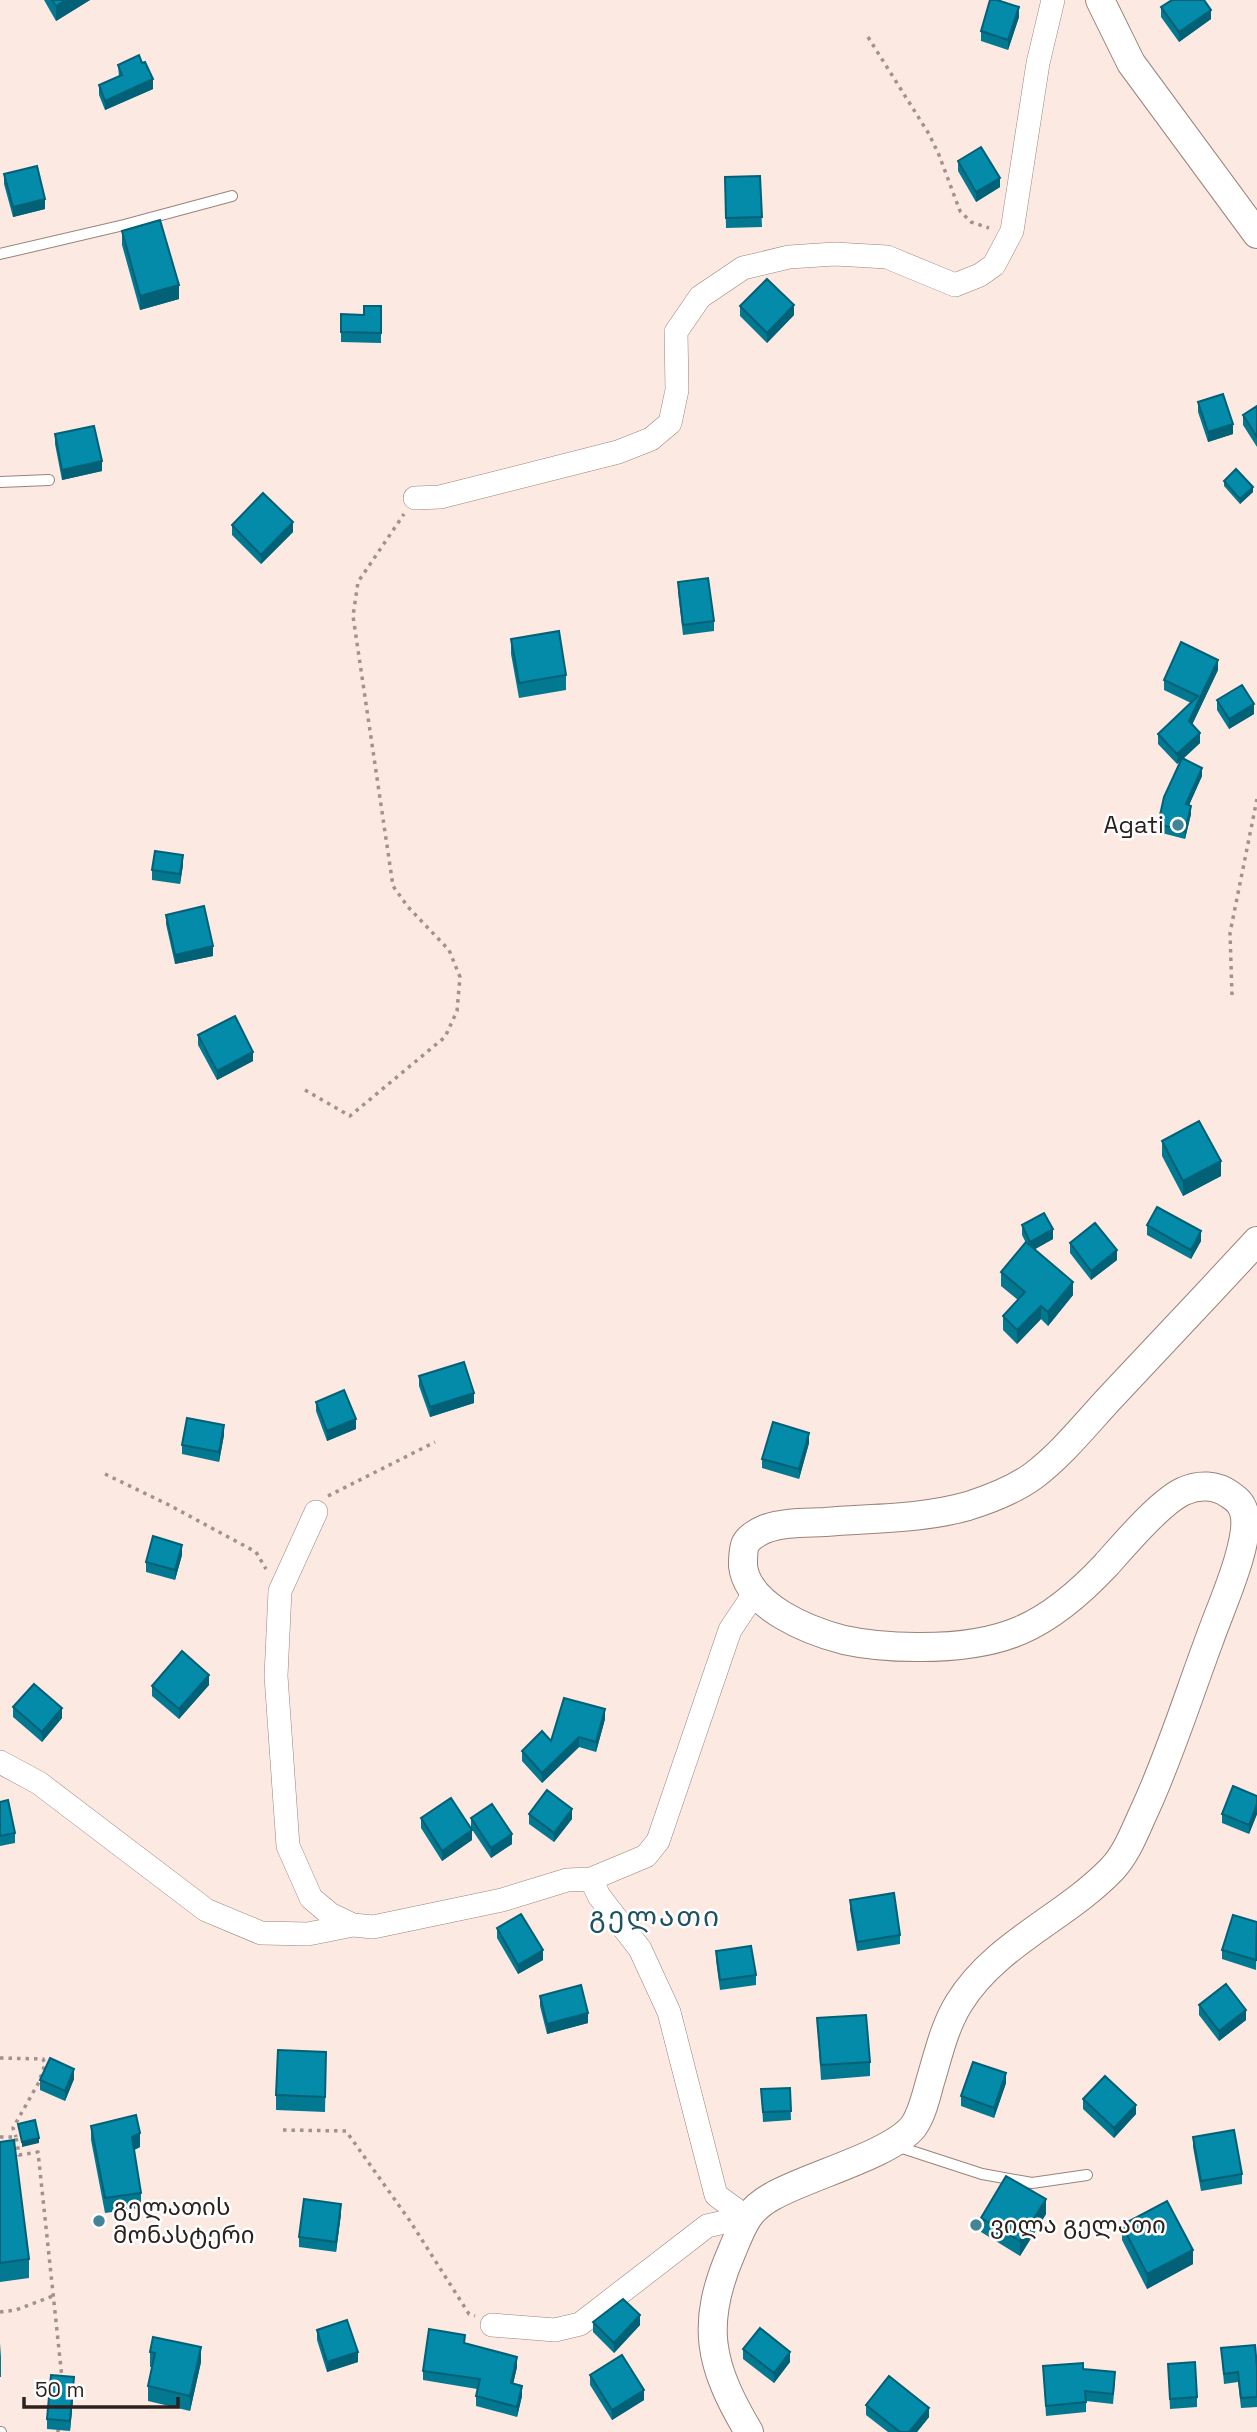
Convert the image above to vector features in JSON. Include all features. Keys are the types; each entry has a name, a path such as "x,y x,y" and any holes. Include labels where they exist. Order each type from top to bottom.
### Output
{"street":[{"path":"415,498 440,497 618,452 651,439 670,423 677,390 676,332 700,297 743,268 789,257 835,254 887,257 955,285 980,275 994,265 1012,231 1038,63 1053,0"},
{"path":"1100,0 1131,63 1257,233"},
{"path":"748,2432 729,2399 715,2364 711,2328 718,2283 746,2217 766,2200 789,2188 892,2144 913,2126 924,2103 943,2041 958,2004 982,1975 1009,1949 1084,1894 1116,1865 1131,1841 1157,1782 1234,1573 1244,1537 1245,1514 1237,1498 1217,1487 1201,1486 1180,1492 1144,1524 1090,1582 1054,1612 1023,1630 997,1640 957,1648 897,1647 848,1641 813,1630 773,1609 754,1594 745,1576 742,1558 746,1542 759,1531 780,1525 905,1516 961,1508 997,1496 1033,1476 1071,1440 1257,1241"},
{"path":"316,1512 280,1591 276,1676 288,1846 311,1898 330,1914 353,1925"},
{"path":"0,1762 39,1783 206,1910 261,1933 308,1934 353,1925 373,1927 429,1917 502,1900 567,1880 591,1879 646,1856 657,1841 730,1630 754,1594"},
{"path":"591,1879 599,1896 640,1949 669,2012 716,2194 746,2217"},
{"path":"492,2325 555,2330 580,2324 707,2225 746,2217"}],"lane":[{"path":"0,254 232,196"},
{"path":"0,482 49,480"},
{"path":"892,2144 982,2174 1031,2183 1087,2175"}],"path":[{"path":"869,37 929,134 960,211 971,222 1012,231"},
{"path":"305,1090 350,1116 445,1037 457,1011 460,977 449,950 408,908 393,886 354,616 358,582 415,498"},
{"path":"1232,995 1230,933 1257,799"},
{"path":"316,1512 328,1496 435,1442"},
{"path":"104,1474 256,1552 280,1591"},
{"path":"0,2058 43,2059 45,2064 39,2082 13,2128 19,2155 38,2152 62,2386"},
{"path":"283,2130 346,2131 410,2221 469,2314 492,2325"},
{"path":"0,2137 16,2137"},
{"path":"0,2312 16,2310 53,2296"}],"building":[{"path":"52,0 66,0 56,6"},
{"path":"990,0 1019,7 1008,40 981,31"},
{"path":"1172,0 1204,0 1211,10 1179,32 1161,7"},
{"path":"139,55 153,79 105,101 99,85 122,75 118,65"},
{"path":"981,147 1000,178 976,192 958,161"},
{"path":"37,166 45,199 13,207 4,174"},
{"path":"760,176 762,217 726,218 725,177"},
{"path":"160,220 179,285 140,296 122,231"},
{"path":"767,279 794,305 767,333 740,306"},
{"path":"364,306 381,306 381,333 341,332 341,314 364,315"},
{"path":"1223,394 1233,424 1208,432 1198,402"},
{"path":"1257,406 1257,437 1243,415"},
{"path":"94,426 102,461 62,470 55,434"},
{"path":"1236,469 1253,487 1240,499 1224,481"},
{"path":"263,493 293,522 261,555 232,525"},
{"path":"708,578 714,621 683,625 678,582"},
{"path":"559,631 566,675 519,683 511,639"},
{"path":"1181,642 1218,660 1189,721 1200,733 1177,754 1158,734 1198,696 1164,680"},
{"path":"1242,685 1254,704 1229,719 1217,700"},
{"path":"1182,758 1202,768 1186,804 1191,806 1185,831 1158,824 1164,797"},
{"path":"155,851 183,855 180,874 152,870"},
{"path":"204,906 213,946 175,955 166,915"},
{"path":"235,1016 253,1052 217,1071 198,1035"},
{"path":"1199,1121 1221,1161 1183,1181 1162,1141"},
{"path":"1157,1207 1201,1231 1191,1250 1147,1225"},
{"path":"1044,1213 1053,1229 1030,1242 1022,1225"},
{"path":"1095,1223 1117,1250 1091,1271 1070,1243"},
{"path":"1026,1242 1073,1282 1048,1312 1041,1306 1017,1330 1003,1316 1025,1292 1001,1272"},
{"path":"464,1362 474,1393 430,1407 419,1376"},
{"path":"344,1390 356,1419 327,1431 316,1402"},
{"path":"187,1418 224,1425 219,1452 182,1445"},
{"path":"773,1422 809,1433 799,1469 762,1459"},
{"path":"153,1536 182,1545 175,1570 146,1562"},
{"path":"182,1651 209,1675 179,1709 152,1686"},
{"path":"34,1684 62,1708 42,1732 13,1707"},
{"path":"564,1698 605,1709 596,1742 579,1737 542,1773 522,1751 542,1731 551,1741"},
{"path":"1233,1786 1257,1796 1257,1804 1249,1825 1222,1814"},
{"path":"547,1790 572,1809 554,1833 529,1814"},
{"path":"451,1798 472,1830 442,1851 421,1818"},
{"path":"8,1800 15,1833 0,1836 0,1802"},
{"path":"492,1804 512,1834 491,1848 471,1818"},
{"path":"894,1893 900,1935 857,1942 850,1900"},
{"path":"521,1914 543,1950 518,1965 497,1928"},
{"path":"1233,1915 1257,1922 1256,1960 1222,1950"},
{"path":"751,1946 756,1975 720,1980 716,1951"},
{"path":"1226,1984 1246,2010 1219,2031 1199,2005"},
{"path":"581,1985 588,2013 547,2024 540,1996"},
{"path":"866,2015 870,2062 821,2065 817,2018"},
{"path":"278,2050 326,2052 325,2097 276,2095"},
{"path":"50,2058 74,2069 65,2091 40,2080"},
{"path":"973,2062 1006,2073 994,2108 961,2096"},
{"path":"1105,2076 1136,2105 1114,2128 1083,2099"},
{"path":"790,2088 791,2111 763,2112 761,2089"},
{"path":"136,2115 140,2133 132,2137 141,2193 105,2198 91,2126"},
{"path":"35,2120 39,2138 22,2142 18,2124"},
{"path":"1234,2130 1242,2174 1201,2181 1193,2137"},
{"path":"14,2140 29,2259 0,2263 0,2142"},
{"path":"1006,2176 1046,2199 1020,2241 981,2218"},
{"path":"304,2199 341,2204 336,2242 299,2237"},
{"path":"1167,2201 1193,2250 1147,2274 1122,2225"},
{"path":"623,2299 640,2315 614,2343 593,2322"},
{"path":"347,2320 358,2352 327,2362 317,2330"},
{"path":"760,2328 790,2352 774,2373 743,2349"},
{"path":"429,2329 465,2335 464,2343 517,2357 511,2383 522,2386 517,2407 476,2396 480,2379 423,2371"},
{"path":"153,2337 201,2347 190,2396 148,2386 155,2353 150,2352"},
{"path":"1255,2345 1257,2397 1241,2398 1238,2372 1224,2374 1221,2348"},
{"path":"622,2355 644,2390 612,2410 590,2375"},
{"path":"1195,2362 1197,2397 1170,2399 1168,2364"},
{"path":"1083,2363 1083,2369 1115,2372 1113,2394 1085,2391 1086,2402 1046,2406 1043,2366"},
{"path":"51,2375 74,2377 70,2421 47,2419"},
{"path":"889,2376 929,2408 909,2432 900,2432 866,2405"}],"place":[{"name":"Agati","path":"1178,825"},
{"name":"გელათის მონასტერი","path":"99,2221"},
{"name":"ვილა გელათი","path":"976,2225"}],"district":[{"name":"გელათი","path":"655,1916"}]}
